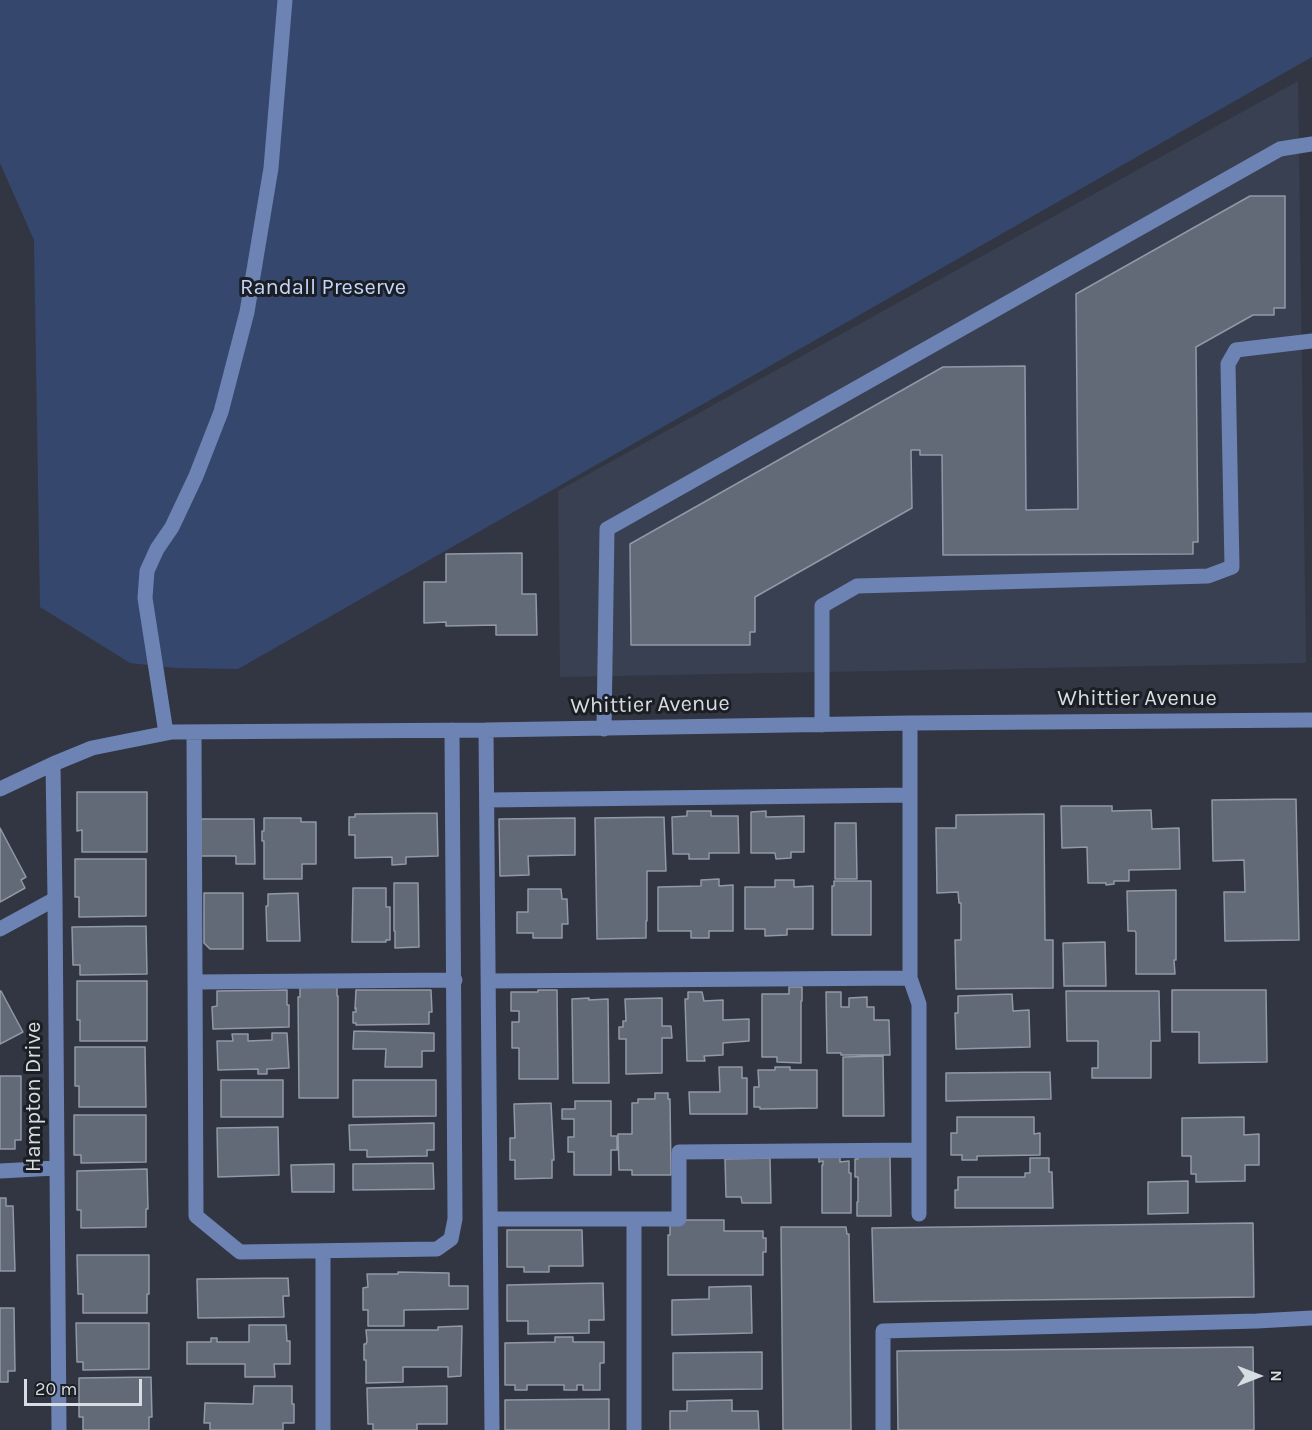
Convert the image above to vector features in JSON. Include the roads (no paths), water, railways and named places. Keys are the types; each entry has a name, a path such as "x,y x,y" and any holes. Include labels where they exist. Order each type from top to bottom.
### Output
{"street":[{"path":"166,733 145,598 147,571 196,476 221,412 247,312 271,168 285,0"},
{"path":"604,729 608,529 1280,149 1312,144"},
{"path":"822,725 822,606 856,586 1208,576 1232,567 1228,363 1236,350 1312,341"},
{"name":"Whittier Avenue","path":"0,789 92,748 166,733 1312,720"},
{"path":"910,723 910,978 919,1004 919,1214"},
{"path":"194,732 196,1216 240,1252 437,1249 451,1239 455,1219 452,730"},
{"path":"486,730 492,1430"},
{"name":"Hampton Drive","path":"52,764 59,1430"},
{"path":"487,800 910,795"},
{"path":"0,929 55,899"},
{"path":"488,981 910,978"},
{"path":"195,982 454,980"},
{"path":"490,1219 679,1219 679,1152 919,1150"},
{"path":"0,1172 56,1168"},
{"path":"634,1219 634,1430"},
{"path":"322,1251 322,1430"},
{"path":"883,1430 883,1331 1312,1318"}],"park label":[{"name":"Randall Preserve","path":"323,288"}]}
